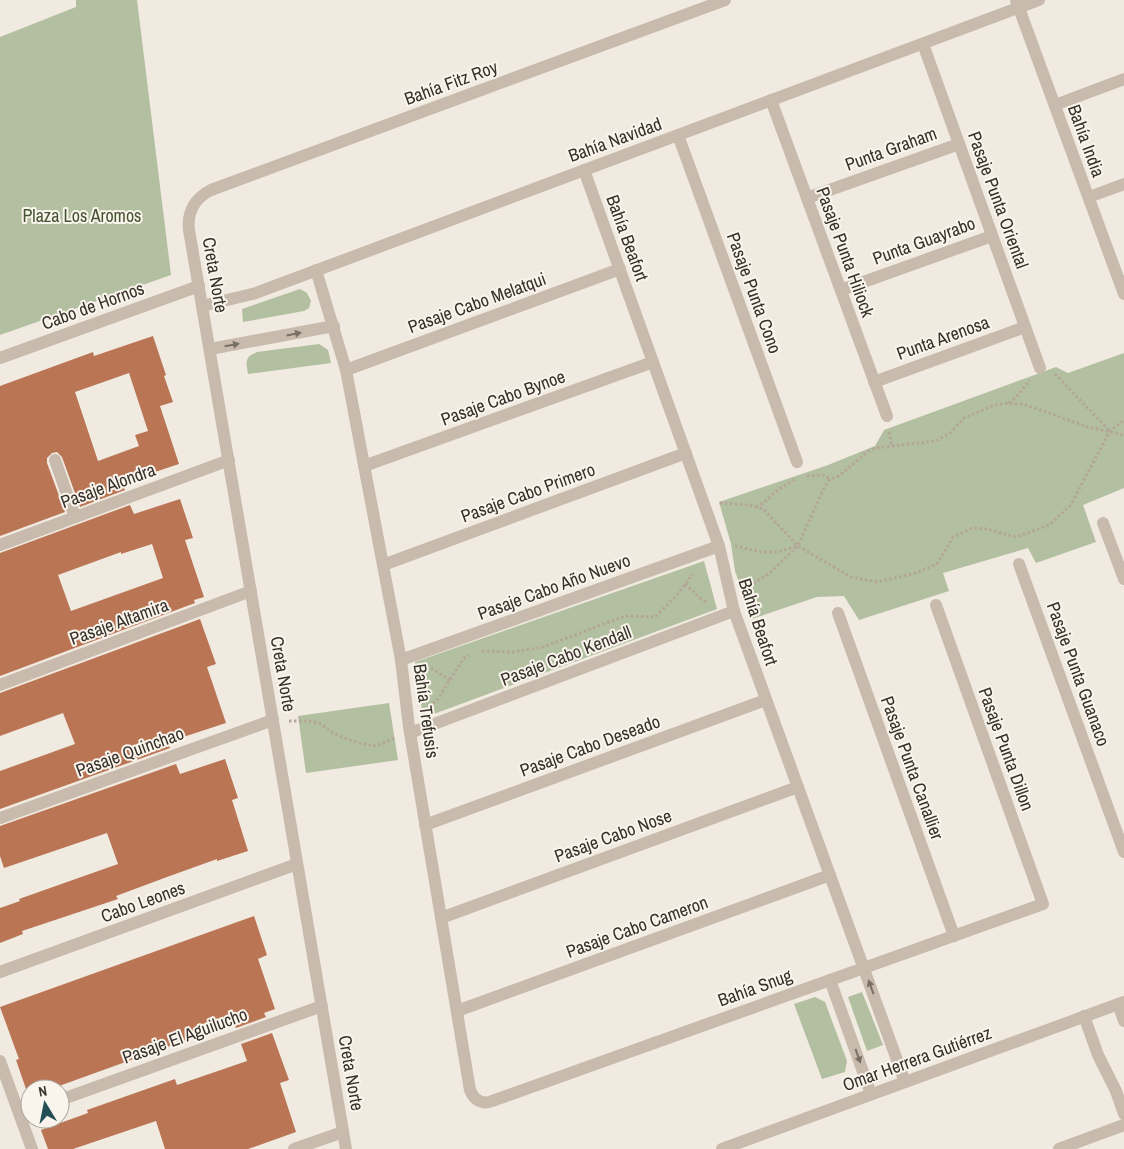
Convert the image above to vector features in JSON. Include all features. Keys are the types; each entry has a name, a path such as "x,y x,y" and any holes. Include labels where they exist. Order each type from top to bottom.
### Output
{"street":[{"name":"Bahía Fitz Roy","path":"193,205 211,190 725,0"},
{"name":"Bahía Navidad","path":"202,306 249,295 923,44 1018,4 1039,0"},
{"name":"Bahía India","path":"1018,4 1123,290"},
{"name":"Pasaje Punta Oriental","path":"923,44 1040,368"},
{"path":"1055,105 1124,80"},
{"name":"Pasaje Punta Hiliock","path":"771,100 887,416"},
{"name":"Pasaje Punta Cono","path":"678,135 797,462"},
{"name":"Punta Graham","path":"807,198 959,144"},
{"name":"Bahía Beafort","path":"584,170 720,550 734,611 905,1082"},
{"path":"1088,197 1124,184"},
{"name":"Creta Norte","path":"193,205 188,221 346,1149"},
{"name":"Punta Guayrabo","path":"841,290 992,236"},
{"name":"Pasaje Cabo Melatqui","path":"346,370 620,269"},
{"name":"Bahía Trefusis","path":"316,270 346,370 401,660 410,730 470,1090 478,1101"},
{"name":"Cabo de Hornos","path":"0,358 199,286"},
{"path":"210,349 334,326"},
{"name":"Punta Arenosa","path":"874,382 1025,327"},
{"name":"Pasaje Cabo Bynoe","path":"364,466 653,362"},
{"name":"Pasaje Cabo Primero","path":"383,565 686,453"},
{"path":"54,460 75,517"},
{"name":"Pasaje Alondra","path":"0,545 229,460"},
{"path":"1104,523 1124,578"},
{"name":"Pasaje Cabo Año Nuevo","path":"401,660 720,550"},
{"name":"Pasaje Punta Guanaco","path":"1019,564 1124,852"},
{"name":"Pasaje Altamira","path":"0,685 251,592"},
{"name":"Pasaje Punta Dillon","path":"936,605 1044,904"},
{"name":"Pasaje Cabo Kendall","path":"410,730 734,611"},
{"name":"Pasaje Punta Canallier","path":"838,612 954,936"},
{"name":"Pasaje Cabo Deseado","path":"426,825 766,700"},
{"name":"Pasaje Quinchao","path":"0,818 273,720"},
{"name":"Pasaje Cabo Nose","path":"441,918 798,787"},
{"name":"Cabo Leones","path":"0,972 298,864"},
{"name":"Pasaje Cabo Cameron","path":"457,1011 830,875"},
{"name":"Bahía Snug","path":"478,1101 492,1101 1044,904"},
{"path":"830,980 871,1094"},
{"path":"1121,1003 1124,1020"},
{"name":"Omar Herrera Gutiérrez","path":"722,1149 1121,1003"},
{"name":"Pasaje El Aguilucho","path":"70,1096 322,1006"},
{"path":"1084,1016 1098,1055 1116,1091 1124,1114"},
{"path":"0,1061 20,1102"},
{"path":"1059,1149 1124,1126"},
{"path":"28,1129 32,1149"},
{"path":"294,1149 343,1132"}],"path":[{"path":"1009,403 1040,368 1058,375 1110,431"},
{"path":"798,546 824,488 830,479 838,476 867,452 876,448 936,441 950,433 964,418 994,405 1009,403 1026,405 1088,427 1124,434"},
{"path":"704,505 734,503 763,510 798,546 850,577 878,582 916,573 937,564 953,537 973,528 987,529 1016,537 1049,525 1070,506 1110,431 1124,420"},
{"path":"756,507 779,489 795,480 823,475 830,479"},
{"path":"720,550 736,546 762,552 776,552 798,546"},
{"path":"478,652 485,650 513,652 544,647 625,616 655,617 676,596 694,572"},
{"path":"304,722 310,721 320,724 333,733 358,743 376,746 392,740 410,730 438,699 464,659 472,653"}],"green space":[{"name":"Plaza Los Aromos","path":"76,0 137,0 171,275 0,335 0,37 76,7"},
{"path":"300,289 307,293 311,301 309,308 304,311 243,322 242,309"},
{"path":"319,344 328,350 331,363 248,374 247,360 257,352"},
{"path":"1124,353 1124,488 1083,505 1096,542 1036,563 1028,548 943,573 949,591 859,620 844,596 817,597 752,619 735,571 731,544 719,502 828,465 875,446 884,430 1056,367 1068,373"},
{"path":"704,561 717,609 423,718 415,662"},
{"path":"389,703 398,760 306,773 298,716"},
{"path":"862,992 883,1045 867,1051 848,997"},
{"path":"815,997 825,1002 847,1061 845,1072 822,1079 794,1004"}],"building":[{"path":"153,336 173,402 160,406 179,464 122,483 125,490 80,507 62,457 57,452 52,453 47,458 47,463 65,512 0,536 0,386 93,352 94,356","holes":["129,373 148,431 135,435 139,446 98,461 75,392"]},
{"path":"180,499 193,538 185,540 204,597 194,600 195,603 0,676 0,553 130,505 134,514","holes":["152,544 163,578 71,611 58,575 121,552 121,554"]},
{"path":"200,619 216,664 207,667 226,723 168,742 170,748 0,809 0,771 75,744 63,713 0,736 0,693"},
{"path":"225,759 238,798 232,800 248,851 217,861 217,859 167,877 116,896 118,899 22,931 23,934 0,943 0,908 20,901 19,899 118,864 107,833 4,868 0,856 0,826 176,764 180,774"},
{"path":"254,916 267,955 258,959 275,1009 264,1013 266,1017 236,1028 235,1025 203,1034 70,1082 70,1079 23,1079 16,1060 19,1059 0,1007"},
{"path":"272,1033 289,1080 280,1083 296,1132 248,1149 165,1149 156,1121 73,1149 48,1149 41,1130 70,1129 70,1120 88,1113 87,1110 175,1079 177,1085 247,1061 241,1044"}]}
